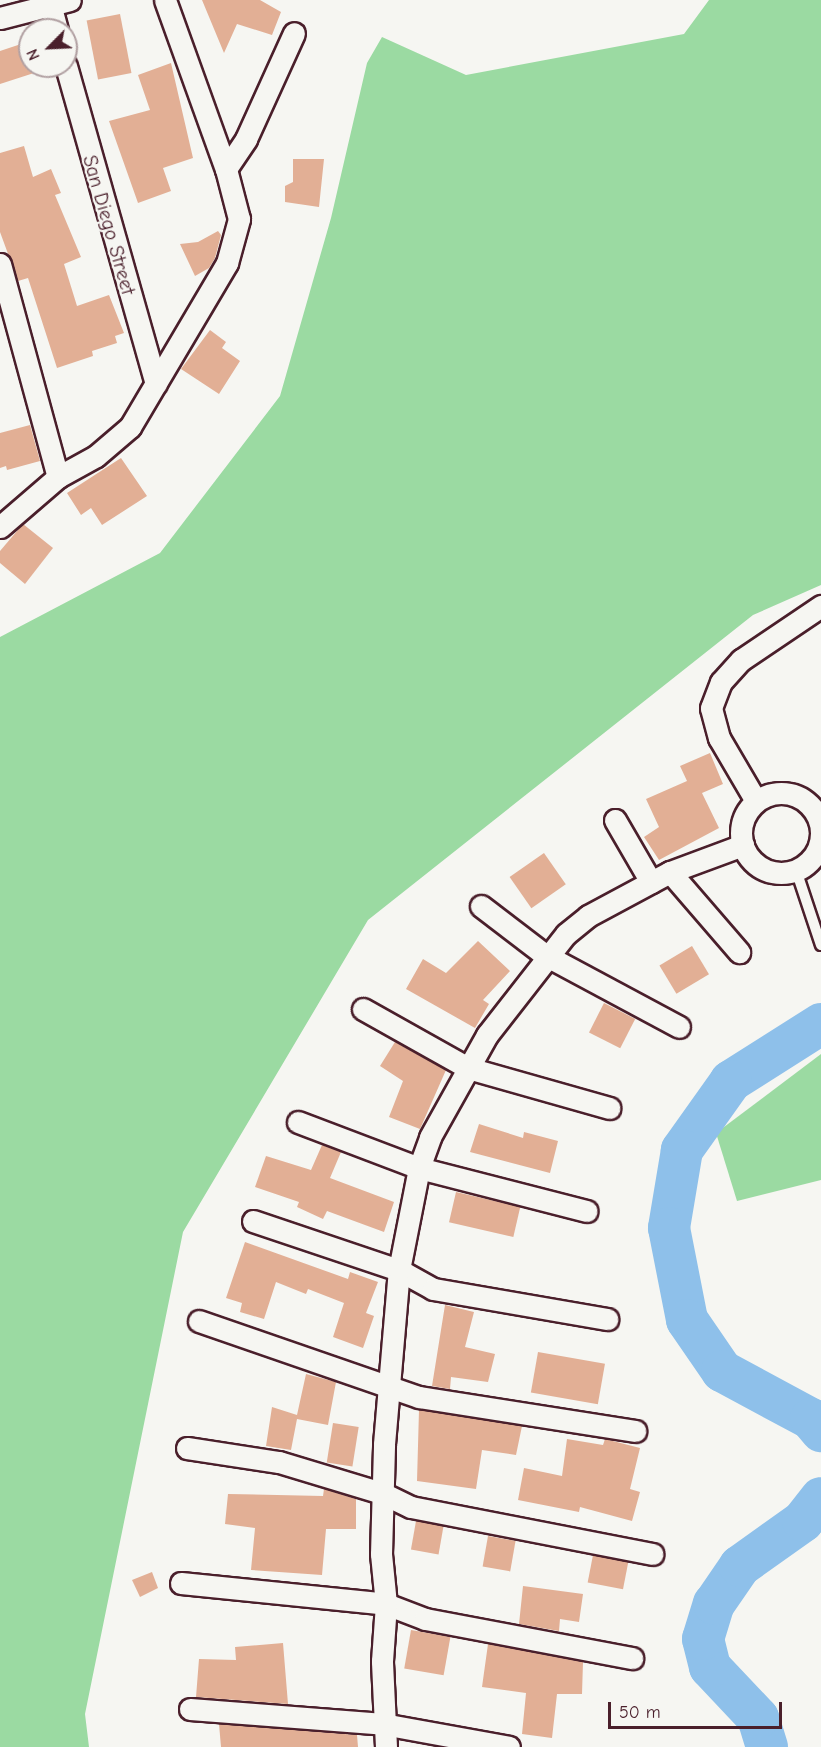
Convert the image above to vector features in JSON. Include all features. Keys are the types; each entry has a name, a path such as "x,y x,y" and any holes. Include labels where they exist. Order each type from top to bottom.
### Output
{"street":[{"path":"0,527 58,477 114,443 129,428 227,262 239,219 226,169 165,0"},
{"path":"0,18 56,1 57,18"},
{"path":"226,169 246,139 294,33"},
{"name":"San Diego Street","path":"69,78 156,383"},
{"path":"0,264 58,477"},
{"path":"756,801 719,738 711,708 721,682 741,660 821,606"},
{"path":"776,793 805,801 818,818 820,841 807,863 795,870 764,869 743,845 742,821 756,801 776,793"},
{"path":"615,820 651,882"},
{"path":"386,1747 383,1724 386,1604 382,1493 399,1270 419,1168 445,1105 545,955 588,916 670,872 743,845"},
{"path":"670,872 739,952"},
{"path":"481,906 545,955 679,1027"},
{"path":"363,1009 468,1068 609,1108"},
{"path":"298,1122 419,1168 587,1211"},
{"path":"253,1221 399,1270 433,1289 607,1319"},
{"path":"200,1321 389,1384 419,1397 635,1431"},
{"path":"187,1448 279,1462 382,1493 411,1507 652,1554"},
{"path":"181,1583 386,1604 425,1620 632,1658"},
{"path":"190,1709 383,1724 509,1747"}],"lane":[{"path":"795,870 821,945"}],"green space":[{"path":"709,0 821,0 821,585 753,615 368,920 183,1232 85,1714 89,1747 0,1747 0,637 160,553 280,396 331,218 367,63 382,37 466,75 684,34"},
{"path":"821,1054 821,1180 737,1201 716,1133"}],"building":[{"path":"202,0 260,0 281,12 272,35 237,24 224,53"},
{"path":"120,14 131,73 98,79 87,20"},
{"path":"18,45 19,78 0,84 0,51"},
{"path":"171,63 193,158 163,168 171,191 138,203 109,121 150,110 138,75"},
{"path":"24,146 33,177 51,169 61,193 55,195 81,257 64,264 77,306 109,295 124,333 115,336 117,343 92,351 93,356 57,368 28,278 18,281 0,232 0,153"},
{"path":"293,159 324,159 319,207 285,202 285,186 293,182"},
{"path":"218,231 221,235 215,258 209,268 195,276 180,244 198,242"},
{"path":"210,330 226,342 222,348 240,361 219,394 181,369"},
{"path":"30,425 40,461 7,470 6,466 0,468 0,433"},
{"path":"121,458 147,496 102,525 91,508 81,515 67,493"},
{"path":"23,524 53,548 25,584 0,563 0,551"},
{"path":"710,753 723,784 702,793 719,828 659,860 644,837 659,827 646,799 687,781 680,766"},
{"path":"544,853 566,884 531,908 510,877"},
{"path":"478,941 510,971 483,1000 489,1004 475,1028 406,989 423,959 446,973"},
{"path":"692,946 709,974 676,994 659,966"},
{"path":"604,1003 635,1019 620,1048 589,1032"},
{"path":"395,1042 446,1070 420,1129 389,1117 403,1081 380,1066"},
{"path":"479,1124 523,1138 524,1132 558,1141 550,1173 470,1152"},
{"path":"322,1145 341,1152 330,1178 394,1202 384,1232 327,1211 323,1219 297,1207 299,1202 255,1187 266,1156 311,1170"},
{"path":"456,1192 520,1207 513,1237 449,1222"},
{"path":"245,1242 348,1279 350,1272 378,1282 366,1313 374,1316 363,1348 333,1337 344,1303 308,1289 306,1294 276,1282 264,1319 240,1312 242,1303 226,1298"},
{"path":"445,1305 474,1312 465,1347 495,1354 488,1382 451,1377 450,1389 432,1386"},
{"path":"538,1352 605,1364 598,1404 531,1392"},
{"path":"306,1374 336,1382 328,1425 297,1419 291,1450 266,1446 272,1407 297,1415"},
{"path":"419,1410 522,1426 516,1455 482,1450 476,1489 417,1481"},
{"path":"333,1423 359,1427 352,1467 327,1463"},
{"path":"567,1439 603,1445 605,1439 640,1448 630,1489 640,1492 632,1521 580,1507 579,1512 518,1500 524,1468 562,1476"},
{"path":"324,1489 356,1499 356,1529 326,1529 322,1575 251,1570 255,1528 225,1524 228,1494 323,1496"},
{"path":"416,1521 444,1526 439,1554 411,1550"},
{"path":"488,1536 516,1541 510,1571 483,1567"},
{"path":"593,1555 628,1562 623,1589 588,1582"},
{"path":"152,1572 158,1588 140,1597 132,1580"},
{"path":"523,1586 583,1594 579,1622 560,1619 559,1631 519,1624"},
{"path":"411,1630 450,1637 444,1675 404,1668"},
{"path":"283,1643 288,1704 196,1697 199,1659 236,1660 235,1647"},
{"path":"488,1644 583,1662 582,1694 557,1694 552,1738 522,1734 526,1693 482,1687"},
{"path":"219,1724 357,1735 358,1747 221,1747"}],"waterway":[{"path":"821,1024 731,1081 682,1150 669,1228 687,1320 722,1371 811,1419 821,1431"},
{"path":"767,1747 758,1718 710,1667 703,1639 714,1604 740,1566 803,1521 821,1498"}]}
